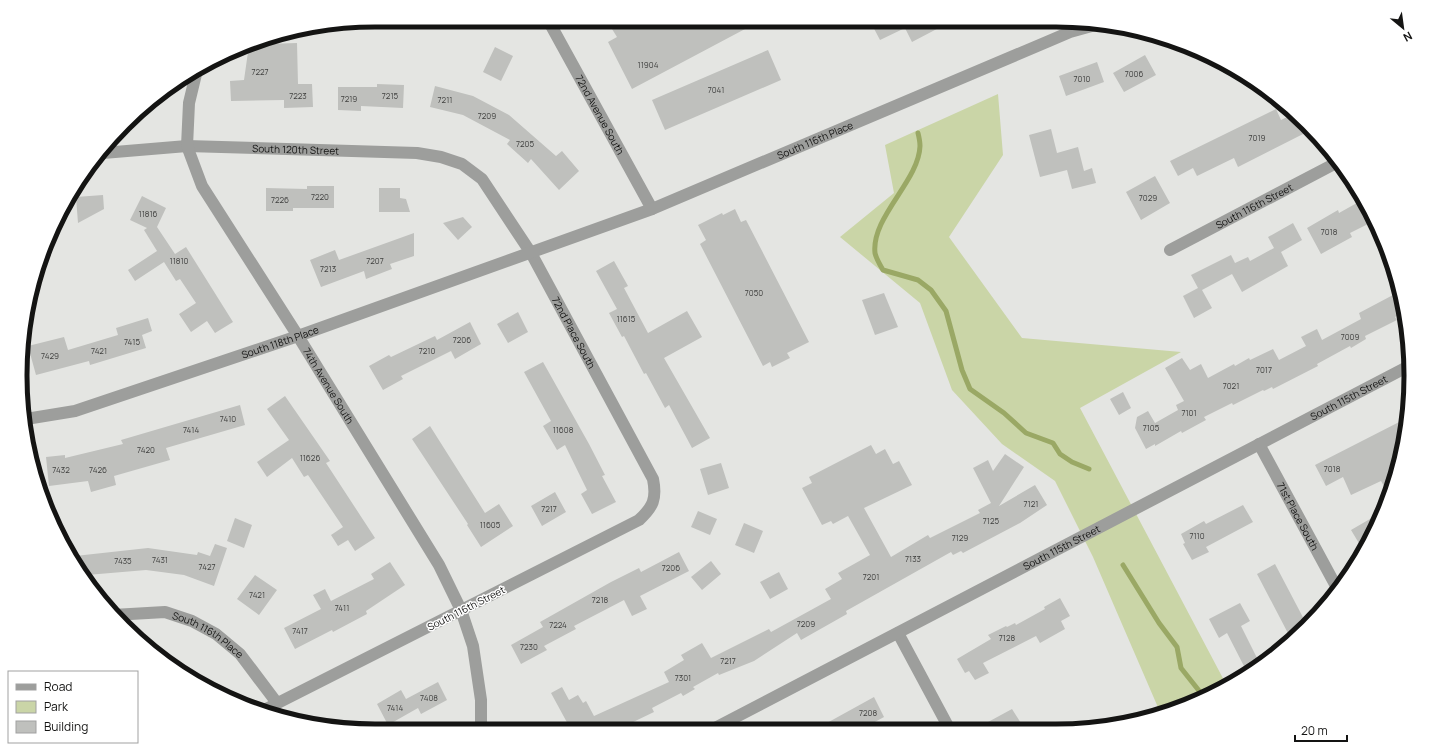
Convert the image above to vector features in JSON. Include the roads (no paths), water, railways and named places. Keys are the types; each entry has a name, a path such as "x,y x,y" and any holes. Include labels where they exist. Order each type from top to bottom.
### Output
{"street":[{"name":"72nd Avenue South","path":"552,27 652,209"},
{"name":"South 116th Place","path":"531,253 652,209 1056,38 1085,29"},
{"name":"74th Avenue South","path":"195,78 189,103 187,146 202,186 298,336 439,565 461,610 473,646 481,700 481,724"},
{"name":"South 120th Street","path":"108,153 187,146 417,153 441,157 462,164 482,178"},
{"name":"South 116th Street","path":"1170,250 1333,165"},
{"name":"72nd Place South","path":"482,178 531,253 648,467 656,492"},
{"name":"South 118th Place","path":"30,418 75,411 298,336 531,253"},
{"name":"South 115th Street","path":"723,724 1404,369"},
{"name":"71st Place South","path":"1259,444 1335,584"},
{"name":"South 116th Street","path":"269,708 639,520 651,509 656,492"},
{"name":"South 116th Place","path":"122,614 165,612 192,621 216,634 240,654 277,703"},
{"path":"898,633 948,724"}],"waterway":[{"path":"918,133 920,146 918,159 880,226 876,240 875,253 878,262 883,270 918,280 931,290 946,311 962,370 970,389 1004,413 1026,433 1053,443 1060,454 1072,462 1089,469"},
{"path":"1123,565 1159,623 1177,647 1181,668 1200,692"}]}
